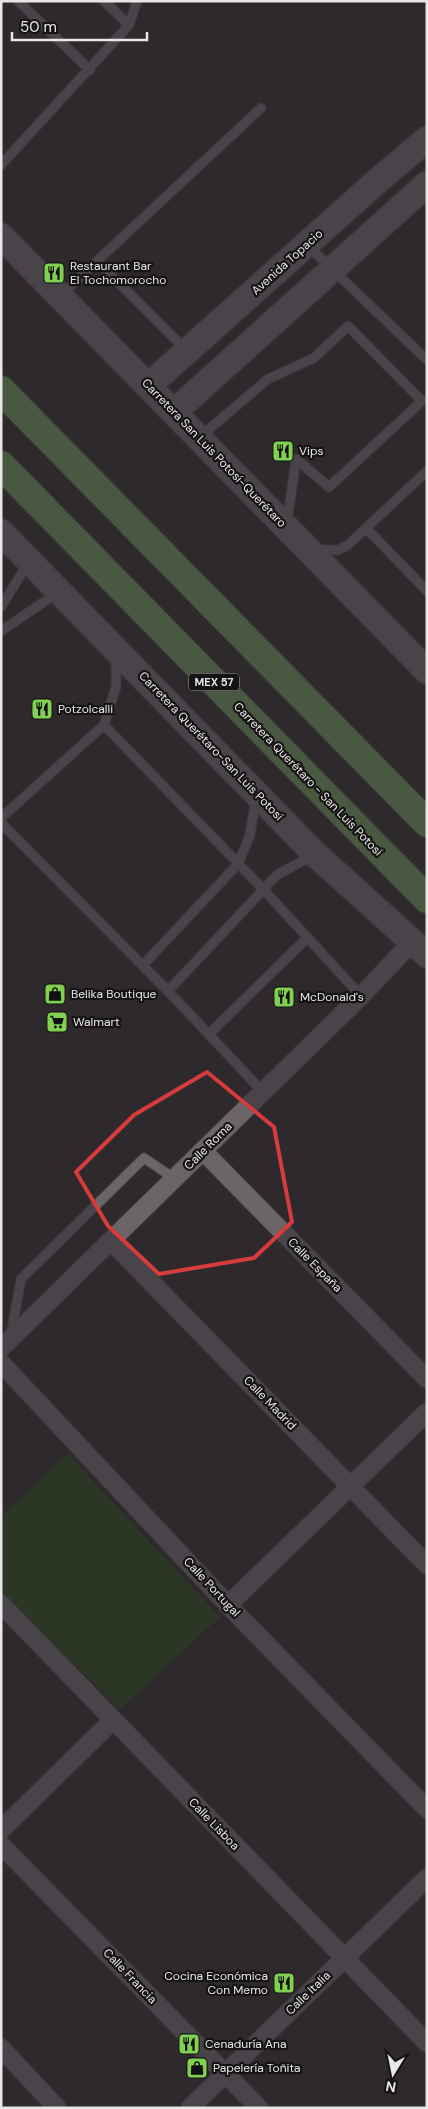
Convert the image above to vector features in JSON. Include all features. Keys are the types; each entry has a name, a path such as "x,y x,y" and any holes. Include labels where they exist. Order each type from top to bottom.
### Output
{"highway":[{"path":"1,390 427,823"},
{"name":"Carretera Querétaro - San Luis Potosí","path":"1,465 427,900"}],"main road":[{"name":"Avenida Topacio","path":"148,386 427,139"},
{"path":"374,184 397,209"},
{"path":"174,412 397,209 427,184"},
{"name":"Carretera San Luis Potosí-Querétaro","path":"1,236 427,671"},
{"name":"Carretera Querétaro-San Luis Potosí","path":"5,542 30,561 315,854 419,948"}],"street":[{"name":"Calle Roma","path":"6,1343 112,1242 361,996 419,948"},
{"name":"Calle España","path":"203,1151 427,1378"},
{"name":"Calle Madrid","path":"112,1242 427,1565"},
{"name":"Calle Portugal","path":"1,1363 228,1605 427,1809"},
{"path":"228,1605 349,1485 427,1412"},
{"name":"Calle Lisboa","path":"1,1604 427,2043"},
{"path":"1,1830 114,1720"},
{"name":"Calle Francia","path":"1,1845 259,2108"},
{"name":"Calle Italia","path":"190,2108 427,1878"},
{"path":"1,2048 57,2108"}],"lane":[{"path":"18,1 90,70"},
{"path":"104,1 129,25"},
{"path":"1,165 90,70 129,25 137,1"},
{"path":"60,296 261,108"},
{"path":"307,244 427,360"},
{"path":"97,261 187,351"},
{"path":"199,438 268,379 314,358 348,326 422,401 329,487 296,459 286,527"},
{"path":"309,550 338,550 348,545 426,473"},
{"path":"366,528 427,591"},
{"path":"1,607 30,561"},
{"path":"1,631 59,591"},
{"path":"1,818 104,725 116,687 116,649"},
{"path":"104,725 264,889 361,996"},
{"path":"143,965 238,864 250,835 257,794"},
{"path":"1,823 143,965 263,1092"},
{"path":"168,991 277,875 315,854"},
{"path":"209,1034 307,938"},
{"path":"6,1343 21,1279 144,1158 175,1179"}],"highlighted area":[{"path":"207,1072 274,1127 292,1222 254,1258 159,1274 108,1226 76,1172 134,1115"}],"green space":[{"path":"68,1454 220,1617 120,1709 1,1591 1,1517"}],"place":[{"name":"Restaurant Bar El Tochomorocho","path":"54,273"},
{"name":"Vips","path":"283,451"},
{"name":"Potzolcalli","path":"42,709"},
{"name":"Belika Boutique","path":"55,994"},
{"name":"McDonald's","path":"284,997"},
{"name":"Walmart","path":"57,1022"},
{"name":"Cocina Económica Con Memo","path":"284,1983"},
{"name":"Cenaduría Ana","path":"189,2044"},
{"name":"Papelería Toñita","path":"197,2068"}]}
